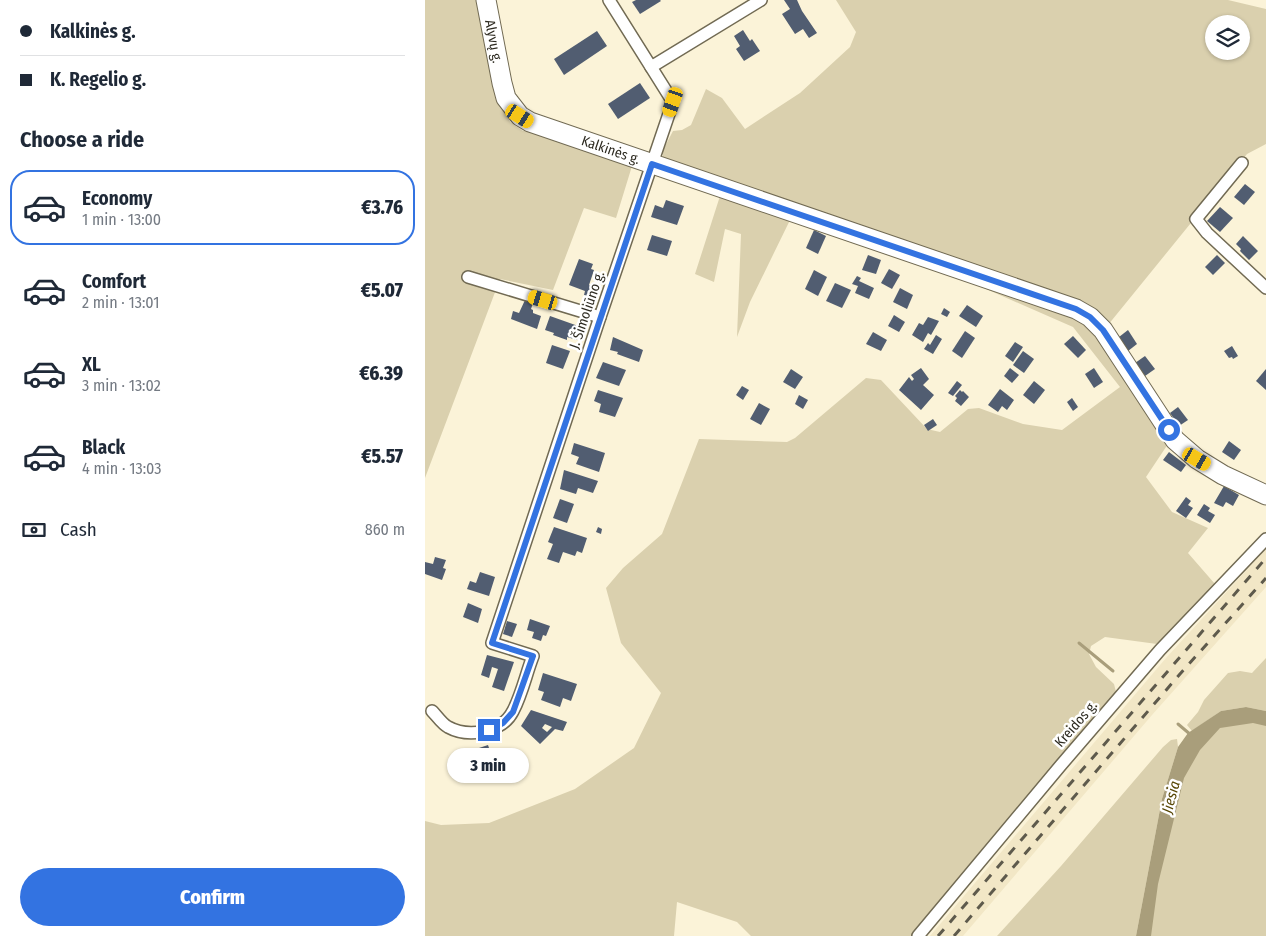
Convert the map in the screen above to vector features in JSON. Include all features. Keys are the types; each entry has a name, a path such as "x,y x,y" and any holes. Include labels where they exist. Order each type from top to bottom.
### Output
{"main road":[{"name":"Alyvų g.","path":"486,0 502,83"},
{"name":"Kalkinės g.","path":"502,83 506,98 511,106 520,116 531,122 1076,309 1090,317 1103,330 1175,440 1197,459 1223,475 1266,495"}],"street":[{"name":"J. Šimoliūno g.","path":"432,711 447,727 469,734 489,730 503,723 513,712 533,656 492,643 673,102 609,0"},
{"path":"651,67 761,0"},
{"path":"1242,163 1195,219 1207,233 1266,288"},
{"path":"468,277 600,317"},
{"name":"Kreidos g.","path":"918,936 1160,650 1266,539"}],"shaded area":[{"path":"425,0 482,0 505,110 510,122 523,131 529,130 632,166 616,218 584,208 553,290 500,279 425,478"},
{"path":"836,0 1228,0 1266,9 1266,144 1247,154 1108,325 668,162 663,157 663,150 673,131 682,130 691,125 706,89 722,98 745,129 800,93 850,47 856,32"},
{"path":"720,196 791,218 750,302 737,337 741,234 725,229 714,282 695,274"},
{"path":"968,281 1083,319 1098,330 1170,441 1146,477 1172,512 1208,528 1188,553 1215,584 1157,644 1105,637 1091,646 1089,654 1096,667 1114,684 1116,692 996,838 912,936 751,936 737,922 677,902 674,936 425,936 425,821 441,825 489,823 575,789 634,748 661,693 621,643 606,588 623,568 662,534 699,439 787,442 795,438 866,378 881,380 927,429 940,432 968,409 979,408 1023,424 1062,430 1120,387 1073,327"},
{"path":"1266,549 1266,587 1152,715 963,936 930,936 1166,658"},
{"path":"1266,658 1266,711 1246,707 1221,711 1192,731 1187,725 1198,712 1204,700 1228,673 1240,671 1252,673"},
{"path":"1266,719 1266,936 1142,936 1181,760 1219,722"},
{"path":"1177,739 1178,747 1162,799 1136,936 997,936 1061,866 1163,747 1171,740"}],"water":[{"name":"Jiesia","path":"1246,707 1266,711 1266,726 1253,723 1220,728 1200,750 1184,778 1158,884 1151,936 1136,936 1162,799 1178,747 1188,733 1221,711"}],"building":[{"path":"636,0 661,1 640,14 632,2"},
{"path":"784,0 797,0 817,33 809,38 803,29 795,34 782,14 790,9"},
{"path":"743,30 760,51 744,61 736,49 740,46 734,36"},
{"path":"597,31 607,46 564,75 554,59"},
{"path":"640,83 650,98 618,119 608,104"},
{"path":"1245,184 1255,192 1244,205 1234,197"},
{"path":"666,200 684,206 677,225 651,217 655,205 663,208"},
{"path":"1220,207 1233,218 1220,232 1207,221"},
{"path":"814,230 826,236 818,254 806,248"},
{"path":"652,235 672,241 667,256 647,250"},
{"path":"1243,236 1258,251 1249,260 1236,244"},
{"path":"868,255 881,260 876,274 862,270"},
{"path":"1217,255 1225,263 1213,275 1205,267"},
{"path":"579,259 593,264 591,269 594,270 589,285 595,287 591,298 584,295 585,291 569,285"},
{"path":"889,269 900,275 892,289 881,283"},
{"path":"814,270 827,277 818,296 805,289"},
{"path":"857,276 861,278 859,281 874,288 869,299 855,293 858,286 852,284"},
{"path":"835,283 851,290 842,308 826,301"},
{"path":"900,288 913,295 907,309 893,302"},
{"path":"525,300 533,303 531,309 533,313 541,316 537,329 511,319 513,311 519,313"},
{"path":"967,305 983,316 976,327 959,316"},
{"path":"944,308 950,312 947,317 941,314"},
{"path":"894,315 905,322 899,332 888,326"},
{"path":"550,316 581,327 577,340 567,337 567,340 545,330"},
{"path":"928,317 939,321 931,335 928,333 923,342 912,335 919,323 923,325"},
{"path":"1128,330 1137,344 1128,351 1119,337"},
{"path":"965,331 975,338 962,358 952,351"},
{"path":"873,332 887,340 881,351 866,344"},
{"path":"936,335 942,339 933,354 924,349 928,343 930,345"},
{"path":"1073,336 1086,350 1078,358 1064,344"},
{"path":"613,337 643,350 639,362 610,350"},
{"path":"1015,342 1023,347 1013,362 1005,356"},
{"path":"552,345 570,351 563,369 546,363"},
{"path":"1232,346 1238,356 1233,359 1232,357 1229,358 1224,351"},
{"path":"1023,351 1034,359 1024,373 1013,365"},
{"path":"1145,356 1155,369 1145,376 1135,363"},
{"path":"603,362 626,370 619,386 596,378"},
{"path":"921,368 929,379 923,385 934,395 921,410 899,390 909,377 912,381 914,379 911,375"},
{"path":"1010,368 1019,375 1012,383 1004,376"},
{"path":"1094,368 1103,382 1094,388 1085,374"},
{"path":"791,369 803,377 795,389 783,382"},
{"path":"1266,369 1266,390 1256,381"},
{"path":"957,381 962,385 953,396 948,393"},
{"path":"1034,381 1045,390 1034,404 1023,395"},
{"path":"742,386 749,390 743,400 736,395"},
{"path":"1000,389 1014,400 1007,410 1002,406 998,412 988,405"},
{"path":"598,390 623,398 615,417 599,412 601,404 594,401"},
{"path":"960,390 969,397 961,406 955,401 957,398 955,396"},
{"path":"799,395 808,400 803,409 795,404"},
{"path":"1072,398 1078,407 1073,411 1067,402"},
{"path":"759,403 770,409 761,425 750,419"},
{"path":"1178,407 1188,420 1179,426 1170,413"},
{"path":"933,419 937,425 928,431 924,425"},
{"path":"1229,441 1241,450 1234,460 1222,452"},
{"path":"574,443 605,453 599,472 576,464 579,457 571,454"},
{"path":"1169,452 1186,465 1181,472 1163,460"},
{"path":"564,470 598,481 593,493 578,488 576,494 560,489"},
{"path":"1224,486 1239,495 1233,506 1226,502 1223,507 1214,503"},
{"path":"1186,497 1191,501 1188,505 1193,508 1186,518 1176,511"},
{"path":"560,499 574,504 567,523 553,518"},
{"path":"1204,504 1210,508 1208,511 1215,515 1210,523 1197,515"},
{"path":"554,527 587,538 582,553 577,551 575,556 563,552 559,563 547,559 553,544 548,542"},
{"path":"598,527 602,529 601,534 596,532"},
{"path":"435,557 446,560 443,568 446,569 442,580 425,574 425,562 433,564"},
{"path":"480,572 495,577 489,596 467,589 470,581 476,583"},
{"path":"468,603 482,609 478,623 463,617"},
{"path":"530,619 550,626 546,636 543,635 541,641 532,638 534,632 527,630"},
{"path":"507,621 517,624 512,637 503,634"},
{"path":"487,655 514,662 504,691 492,687 498,669 492,667 489,678 481,675"},
{"path":"543,673 577,684 571,701 563,698 560,707 541,700 544,692 538,690"},
{"path":"531,710 567,722 563,731 555,729 540,744 521,726","holes":["545,724 552,727 547,732 542,728"]},
{"path":"488,745 491,754 488,755 491,776 467,782 469,762 477,761 477,755 481,755 479,748"}],"waterway":[{"path":"1079,643 1113,671"},
{"path":"1178,724 1191,735"}],"railway":[{"path":"938,936 1266,558"},
{"path":"954,936 1180,674 1266,578"}],"route":[{"path":"489,730 503,723 513,712 533,656 492,643 652,164 1076,309 1090,317 1103,330 1169,430"}]}
